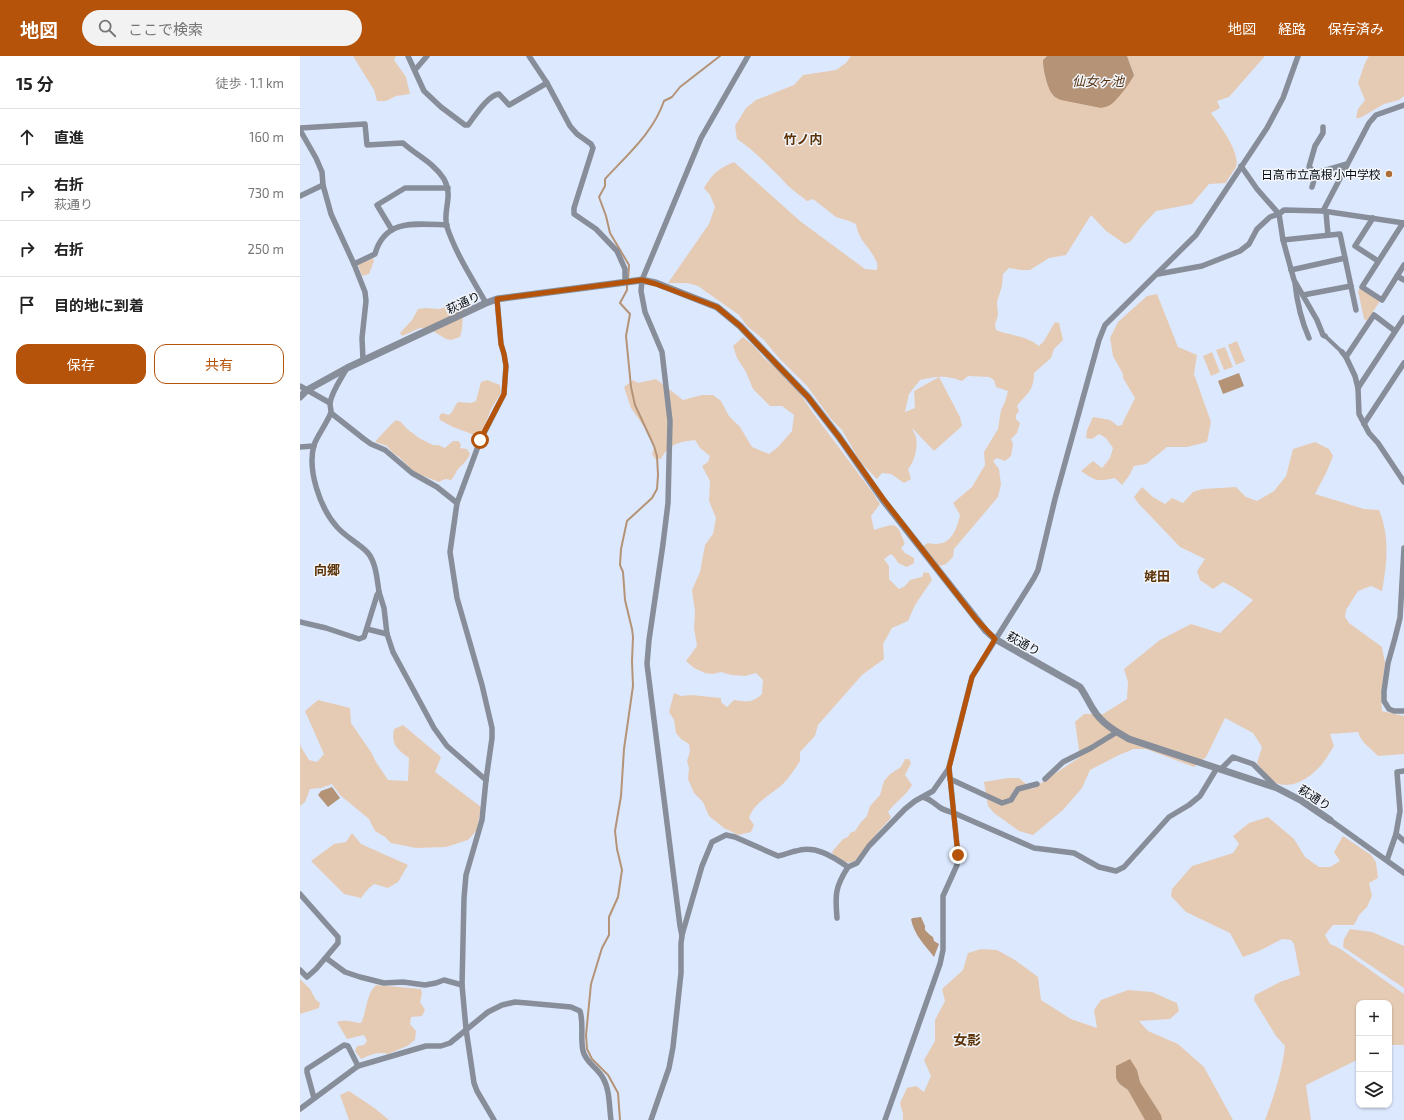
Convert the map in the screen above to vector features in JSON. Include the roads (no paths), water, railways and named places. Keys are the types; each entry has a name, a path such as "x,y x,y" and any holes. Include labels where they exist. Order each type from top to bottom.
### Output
{"street":[{"path":"408,56 424,91 465,125 468,125 489,99 496,94 499,94 509,105 547,83"},
{"path":"415,70 426,56"},
{"path":"529,56 547,83 570,126 577,134 591,144 593,148 574,208 574,214 596,229 618,250 625,268 625,282"},
{"path":"682,936 647,664 668,503 670,421 662,352 645,312 641,291 642,280 701,138 748,56"},
{"path":"885,1120 940,964 943,950 943,896 957,865 958,855 949,768 972,677 1034,578 1040,564 1055,499 1099,340 1105,325 1158,274 1196,234 1273,118 1283,98 1298,56"},
{"path":"1328,235 1324,211 1369,123 1376,115 1404,104"},
{"path":"363,360 362,338 366,301 365,292 331,214 323,185 322,172 300,129 364,124 367,145 403,142 428,162 444,179 448,188 449,199 447,207 447,225 464,266 486,303"},
{"path":"1316,173 1309,167 1315,146 1323,133 1323,126"},
{"path":"1316,173 1347,164"},
{"path":"1242,166 1257,189 1279,214 1283,240 1294,280 1297,303 1303,326 1309,338"},
{"path":"1312,187 1316,173"},
{"path":"300,196 323,185"},
{"path":"392,230 377,205 405,188 448,188"},
{"path":"1158,274 1202,266 1240,251 1249,244 1257,229 1270,217 1279,214 1284,210 1324,211 1403,223 1362,287 1382,300 1404,265"},
{"path":"1373,218 1355,246 1378,261"},
{"path":"354,264 375,254 382,237 401,225 447,225"},
{"path":"1283,240 1340,234 1356,310"},
{"path":"1291,270 1345,258"},
{"path":"1397,276 1404,280"},
{"name":"萩通り","path":"300,397 307,390 363,360 497,299 642,280 717,307 740,326 808,397 884,500 976,619 995,639 1080,687 1093,710 1102,720 1129,739 1277,788 1302,801 1404,873"},
{"path":"1294,280 1323,335 1344,355 1355,376 1358,388 1359,414 1369,433 1378,443 1404,482"},
{"path":"1303,295 1351,286"},
{"path":"494,1120 474,1083 466,1030 462,985 466,875 482,820 492,738 490,717 458,598 450,552 456,504 480,440 504,394 506,366 501,344 497,299"},
{"path":"1344,355 1374,315 1395,331"},
{"path":"1358,388 1404,318"},
{"path":"1364,424 1404,363"},
{"path":"347,368 336,386 330,403 331,413 314,446 312,470 324,506 337,527 350,539 366,550 370,556 374,566 384,608 387,634 393,652 434,728 447,746 486,780"},
{"path":"300,386 330,403"},
{"path":"331,413 364,440 385,450 412,473 437,488 456,504"},
{"path":"300,447 314,446"},
{"path":"1404,548 1400,618 1388,663 1384,701 1389,709 1394,711 1404,711"},
{"path":"300,622 326,628 359,639 364,637 379,592"},
{"path":"367,629 387,634"},
{"path":"1046,779 1064,762 1117,732"},
{"path":"923,797 931,800 945,811 954,813 1034,848 1074,852 1099,867 1116,871 1124,867 1169,817 1189,805 1200,796 1219,768 1234,757 1253,764 1277,788"},
{"path":"931,800 933,791 949,768"},
{"path":"1387,860 1396,834 1400,811 1397,772 1404,771"},
{"path":"950,779 1002,803 1011,800 1018,789 1037,784"},
{"path":"837,918 835,898 839,881 848,867 857,863 869,846 915,801 933,791"},
{"path":"1396,834 1404,840"},
{"path":"651,1120 669,1068 673,1047 681,973 682,936 702,866 712,842 717,838 726,835 735,837 778,856 796,850 809,848 833,857 848,867"},
{"path":"300,894 338,937 338,944 307,977 300,970"},
{"path":"326,958 345,972 384,983 403,982 425,985 444,980 462,985"},
{"path":"300,1109 358,1066 426,1046 441,1046 450,1042 488,1012 502,1004 515,1002 571,1007 580,1011 582,1018 581,1041 583,1050 586,1059 600,1074 606,1084 611,1120"},
{"path":"314,1098 308,1068 344,1045 348,1046 358,1066"}],"water":[{"name":"仙女ヶ池","path":"1047,56 1127,56 1134,75 1119,96 1108,106 1101,108 1061,100 1052,94 1048,85 1043,60"},
{"path":"1239,373 1244,386 1223,394 1218,381"},
{"path":"332,787 340,798 328,807 318,795 321,791"},
{"path":"921,917 925,930 933,937 934,941 939,944 934,957 920,940 912,925 911,919"},
{"path":"1130,1059 1137,1070 1140,1082 1161,1115 1162,1120 1145,1120 1128,1090 1118,1082 1116,1078 1116,1066"}],"waterway":[{"path":"628,280 629,265 610,233 599,197 605,186 605,179 639,143 659,113 664,101 672,97 680,87 720,56"},
{"path":"620,1120 618,1093 608,1075 592,1059 587,1049 586,1035 591,984 602,948 609,935 609,917 618,897 622,870 617,849 615,831 621,796 624,749 633,686 633,637 625,600 623,572 620,565 621,549 627,521 652,498 657,489 658,475 657,456 654,446 635,405 631,387 626,336 630,314 620,303 627,290 627,284"}],"place":[{"name":"日高市立高根小中学校","path":"1389,174"}],"district":[{"name":"竹ノ内","path":"803,139"},
{"name":"向郷","path":"327,570"},
{"name":"姥田","path":"1157,576"},
{"name":"女影","path":"967,1039"}]}
